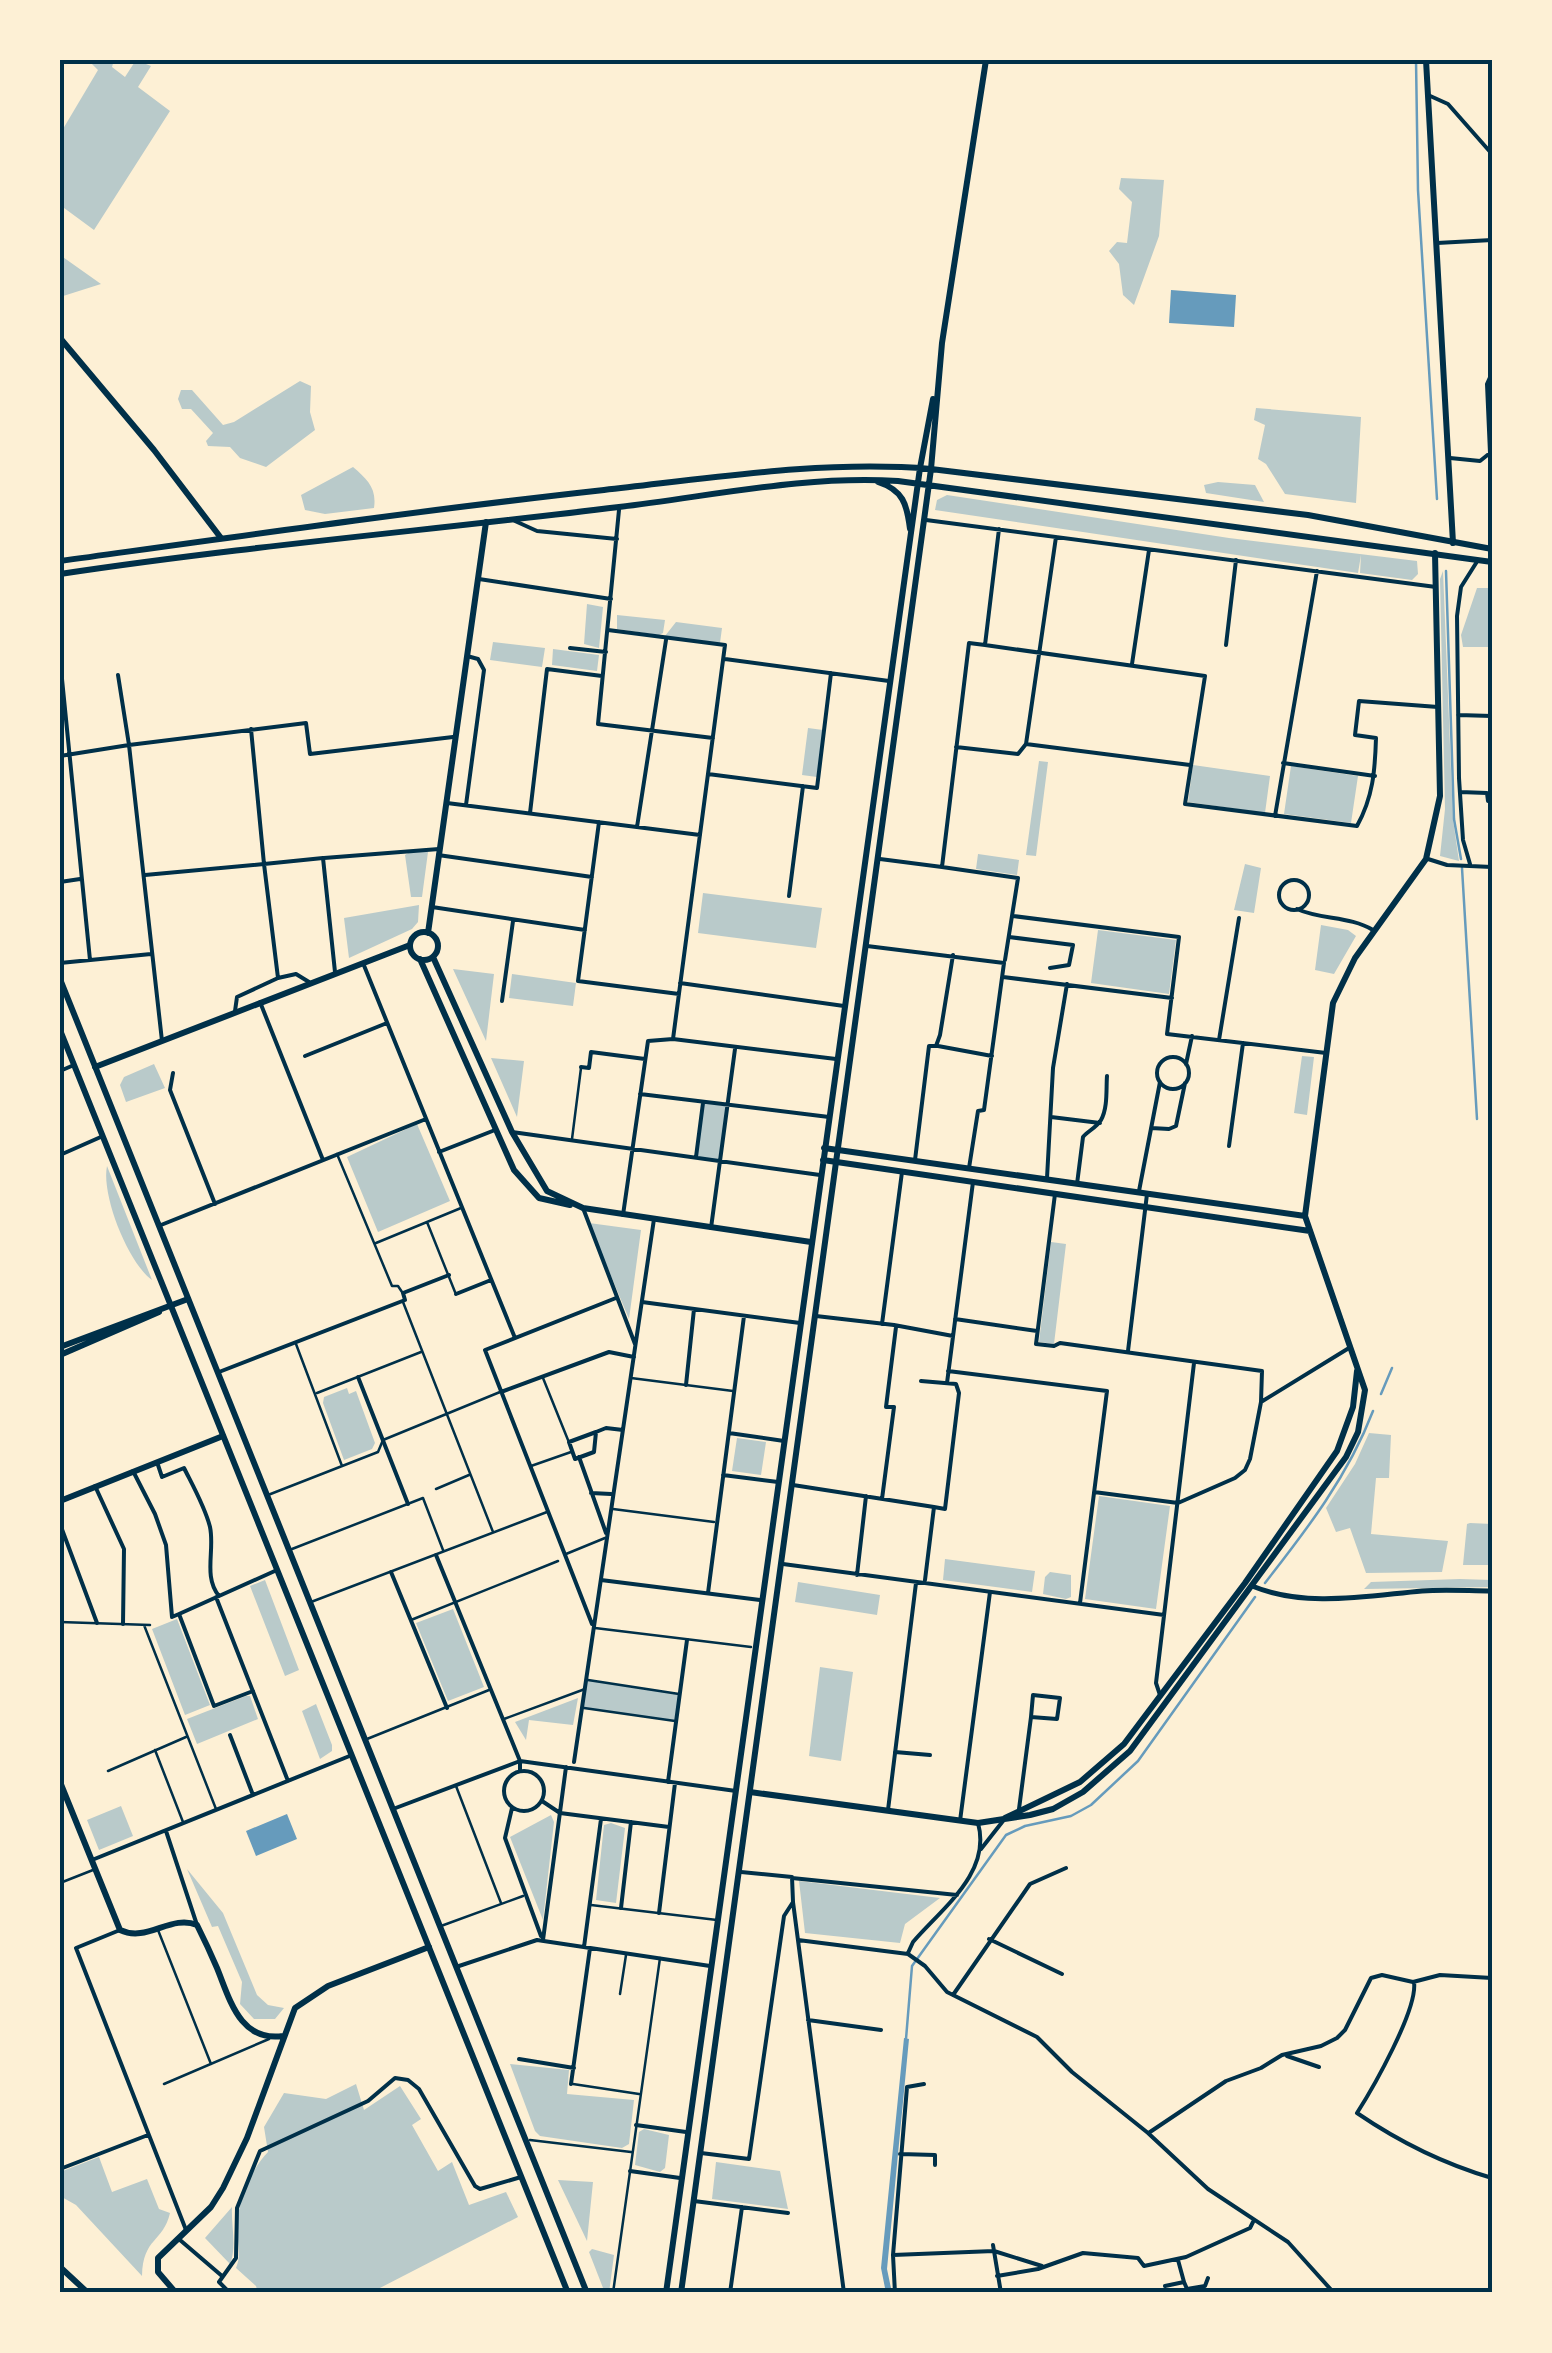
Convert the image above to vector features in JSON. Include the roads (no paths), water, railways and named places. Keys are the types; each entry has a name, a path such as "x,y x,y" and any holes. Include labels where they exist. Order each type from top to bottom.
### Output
{"main road":[{"path":"666,2293 889,681 986,60"},
{"path":"1426,60 1454,543"},
{"path":"60,338 221,538"},
{"path":"681,2293 926,520 940,368"},
{"path":"60,561 742,474 886,466 931,468 1308,515 1492,550"},
{"path":"862,478 891,486 906,502 911,540"},
{"path":"60,574 232,550 862,478 1492,562"},
{"path":"486,522 428,933 438,946 433,957 512,1132 546,1192 580,1207"},
{"path":"750,1792 978,1823 1018,1818 1052,1808 1083,1792 1113,1767 1148,1728 1337,1451 1352,1406 1358,1365 1305,1216 1333,1003 1355,958 1426,859 1440,796 1436,553"},
{"path":"95,1066 410,946 416,935 428,933"},
{"path":"410,946 420,959 514,1170 539,1198 623,1215 811,1242"},
{"path":"420,959 433,957"},
{"path":"60,979 587,2293"},
{"path":"60,1030 568,2293"},
{"path":"824,1148 1305,1216"},
{"path":"822,1160 1310,1230"},
{"path":"60,1347 188,1299"},
{"path":"60,1355 160,1311"},
{"path":"60,1500 223,1436"},
{"path":"1004,1819 1050,1799 1091,1774 1124,1744 1249,1585"},
{"path":"60,1782 63,1799 120,1930 134,1936 185,1922 197,1925 238,2017 250,2029 278,2036"},
{"path":"176,2293 161,2277 158,2258 212,2207 224,2188 247,2138 278,2036 296,2008 308,1997 445,1940"},
{"path":"60,2267 82,2291"}],"street":[{"path":"1428,95 1448,104 1492,154"},
{"path":"1436,243 1492,240"},
{"path":"1448,458 1480,460 1490,453 1487,384 1492,373"},
{"path":"620,507 598,724 713,738"},
{"path":"511,519 538,531 617,539"},
{"path":"926,520 1436,587"},
{"path":"984,645 999,529"},
{"path":"956,747 1018,754 1026,744 1056,537"},
{"path":"1132,666 1150,550"},
{"path":"1226,645 1236,560"},
{"path":"1470,864 1463,840 1460,792 1456,616 1462,588 1478,560"},
{"path":"1275,816 1317,571"},
{"path":"479,579 611,599"},
{"path":"608,630 726,645 673,1039"},
{"path":"637,827 666,638"},
{"path":"942,867 969,643 1205,676 1185,804 1356,826 1368,807 1375,776 1376,738 1355,734 1358,701 1438,707"},
{"path":"570,648 606,652"},
{"path":"466,656 478,659 484,670 466,805"},
{"path":"60,659 90,960"},
{"path":"724,659 889,681"},
{"path":"530,814 548,669 603,676"},
{"path":"708,774 817,788 831,673"},
{"path":"118,675 162,1042"},
{"path":"1458,715 1492,716"},
{"path":"60,756 306,723 310,754 453,737"},
{"path":"251,729 278,978"},
{"path":"1026,744 1191,765"},
{"path":"1283,763 1375,776"},
{"path":"789,896 803,786"},
{"path":"1460,792 1486,793 1488,800 1492,800"},
{"path":"445,803 700,835"},
{"path":"599,822 578,981 679,994"},
{"path":"144,875 323,858 439,852 592,877"},
{"path":"323,858 335,972"},
{"path":"879,859 1018,878 992,1056 970,1168"},
{"path":"1426,859 1447,865 1492,867"},
{"path":"60,882 80,880"},
{"path":"1297,909 1308,899 1307,889 1300,882 1287,882 1280,888 1281,902 1288,908 1363,924 1376,932"},
{"path":"432,907 585,930"},
{"path":"1013,916 1180,937 1168,1034 1326,1053"},
{"path":"1219,1040 1238,918"},
{"path":"502,1001 514,920"},
{"path":"1009,937 1073,945 1069,966 1050,968"},
{"path":"867,946 1004,962"},
{"path":"60,963 151,954"},
{"path":"936,1046 952,955"},
{"path":"362,962 514,1338"},
{"path":"234,1012 237,997 252,988 296,974 309,982"},
{"path":"1002,977 1172,998"},
{"path":"680,983 844,1006"},
{"path":"1047,1179 1053,1068 1068,984"},
{"path":"260,1002 323,1160"},
{"path":"304,1056 387,1023"},
{"path":"1152,1128 1176,1126 1192,1036"},
{"path":"623,1215 648,1041 673,1039 836,1060"},
{"path":"1229,1146 1243,1043"},
{"path":"915,1160 929,1046 992,1056"},
{"path":"711,1228 736,1047"},
{"path":"581,1067 589,1068 591,1052 645,1058"},
{"path":"1128,1351 1145,1207 1143,1193 1160,1082 1157,1073 1163,1061 1178,1058 1186,1064"},
{"path":"60,1072 74,1066"},
{"path":"173,1073 170,1090 215,1204"},
{"path":"1100,1123 1107,1076"},
{"path":"1160,1082 1173,1089 1185,1082"},
{"path":"640,1094 829,1118"},
{"path":"696,1158 703,1102"},
{"path":"1050,1117 1100,1123"},
{"path":"159,1226 426,1119"},
{"path":"1077,1184 1083,1137 1100,1123"},
{"path":"439,1152 496,1130"},
{"path":"512,1132 820,1175"},
{"path":"60,1155 103,1136"},
{"path":"882,1324 902,1172"},
{"path":"947,1383 973,1182"},
{"path":"1055,1194 1036,1344 1128,1351 1262,1371 1261,1402 1245,1470 1178,1503 1094,1492"},
{"path":"580,1207 635,1345"},
{"path":"574,1762 654,1220"},
{"path":"218,1372 403,1301 403,1293 449,1275"},
{"path":"456,1294 491,1280"},
{"path":"594,1628 485,1350 616,1298"},
{"path":"642,1302 800,1323"},
{"path":"686,1385 694,1309"},
{"path":"708,1593 744,1316"},
{"path":"816,1316 953,1336"},
{"path":"955,1320 1037,1331"},
{"path":"882,1499 894,1407 886,1406 896,1327"},
{"path":"1261,1402 1352,1346"},
{"path":"501,1392 609,1352 634,1357"},
{"path":"1161,1697 1156,1683 1194,1363"},
{"path":"948,1371 1107,1392 1080,1603"},
{"path":"358,1377 408,1504"},
{"path":"793,1485 945,1509 959,1392 956,1384 922,1381"},
{"path":"596,1432 594,1452 575,1458 568,1442 606,1428 622,1430"},
{"path":"729,1433 784,1441"},
{"path":"578,1457 607,1538"},
{"path":"157,1462 162,1477 184,1468 195,1491 210,1528 210,1586 288,1781"},
{"path":"133,1472 166,1546 172,1616 277,1570"},
{"path":"724,1475 778,1482"},
{"path":"95,1486 124,1549 122,1624"},
{"path":"591,1493 614,1494"},
{"path":"857,1574 866,1496"},
{"path":"925,1582 934,1508"},
{"path":"60,1524 97,1623"},
{"path":"436,1554 520,1761 520,1771"},
{"path":"782,1564 1164,1615"},
{"path":"392,1572 447,1708"},
{"path":"601,1580 762,1600"},
{"path":"888,1810 916,1583"},
{"path":"1249,1585 1277,1596 1371,1599 1423,1591 1492,1590"},
{"path":"960,1821 990,1590"},
{"path":"179,1614 214,1706 252,1692"},
{"path":"659,1913 687,1640"},
{"path":"1020,1809 1030,1717 1033,1695 1060,1698 1058,1720 1030,1717"},
{"path":"230,1734 253,1795"},
{"path":"895,1752 930,1755"},
{"path":"93,1865 184,1823 352,1755"},
{"path":"393,1809 520,1761 736,1791"},
{"path":"542,1940 566,1768"},
{"path":"512,1808 532,1810 542,1800 544,1788 538,1776 520,1771 508,1778 503,1790 512,1808 505,1838 542,1940"},
{"path":"542,1800 560,1813 670,1827"},
{"path":"571,2084 601,1818"},
{"path":"978,1853 1004,1819"},
{"path":"621,1908 632,1822"},
{"path":"908,1954 926,1927 972,1875 978,1853 978,1823"},
{"path":"166,1831 197,1925"},
{"path":"953,1995 1030,1884 1066,1868"},
{"path":"739,1872 957,1895"},
{"path":"792,1878 844,2293"},
{"path":"700,2153 749,2159 784,1916 793,1902"},
{"path":"120,1930 76,1948 186,2230"},
{"path":"990,1939 1062,1974"},
{"path":"456,1967 537,1940 712,1966"},
{"path":"798,1940 908,1954 953,1995 1037,2036 1072,2072 1148,2133 1208,2189 1288,2242 1334,2293"},
{"path":"1148,2133 1218,2085 1260,2068 1282,2054 1337,2038 1372,1978 1382,1975 1413,1982 1440,1975 1492,1978"},
{"path":"1413,1982 1415,1992 1407,2016 1375,2086 1357,2112 1380,2129 1436,2158 1492,2178"},
{"path":"808,2020 881,2030"},
{"path":"1282,2054 1319,2068"},
{"path":"519,2059 574,2068"},
{"path":"230,2293 219,2282 236,2258 237,2208 260,2151 368,2100 396,2078 408,2080 418,2090 480,2190 521,2177"},
{"path":"894,2293 893,2255 907,2088 924,2084"},
{"path":"636,2125 689,2132"},
{"path":"60,2168 148,2134"},
{"path":"900,2154 934,2155 935,2166"},
{"path":"630,2171 682,2178"},
{"path":"694,2201 788,2213"},
{"path":"730,2293 742,2207"},
{"path":"997,2276 1092,2253 1138,2258 1144,2266 1178,2260 1250,2228 1253,2222"},
{"path":"178,2238 222,2276"},
{"path":"893,2255 994,2248 1044,2267"},
{"path":"994,2248 1001,2293"},
{"path":"1178,2260 1187,2289 1205,2286 1208,2278"},
{"path":"1164,2286 1184,2282"}],"lane":[{"path":"572,1140 581,1067"},
{"path":"337,1154 392,1286 398,1286 403,1293"},
{"path":"374,1244 462,1208"},
{"path":"428,1222 456,1294"},
{"path":"403,1301 493,1533"},
{"path":"296,1342 342,1466"},
{"path":"315,1394 422,1351"},
{"path":"542,1377 568,1442"},
{"path":"630,1378 734,1391"},
{"path":"267,1496 378,1452 383,1440 501,1392"},
{"path":"530,1466 572,1452"},
{"path":"436,1489 470,1475"},
{"path":"289,1550 423,1498 444,1552"},
{"path":"611,1509 717,1522"},
{"path":"310,1603 548,1512"},
{"path":"565,1554 607,1538"},
{"path":"411,1620 558,1560"},
{"path":"60,1622 147,1625 216,1810"},
{"path":"594,1628 755,1648"},
{"path":"586,1680 680,1694"},
{"path":"365,1740 491,1690"},
{"path":"503,1720 585,1690"},
{"path":"582,1708 676,1721"},
{"path":"108,1770 188,1736"},
{"path":"155,1750 184,1823"},
{"path":"456,1785 501,1904"},
{"path":"60,1883 93,1865"},
{"path":"440,1926 526,1895"},
{"path":"590,1904 718,1920"},
{"path":"158,1930 211,2064"},
{"path":"620,1994 626,1953"},
{"path":"613,2293 660,1958"},
{"path":"164,2084 278,2036"},
{"path":"571,2084 640,2094"},
{"path":"526,2141 632,2152"}],"water":[{"path":"1171,290 1236,295 1234,327 1169,323"},
{"path":"287,1814 297,1839 256,1856 246,1831"},
{"path":"904,2038 909,2039 887,2269 892,2293 886,2293 881,2268"}],"waterway":[{"path":"1416,60 1418,190 1437,499"},
{"path":"1446,571 1454,819 1461,859"},
{"path":"1462,868 1477,1119"},
{"path":"1381,1394 1392,1368"},
{"path":"1265,1583 1339,1479 1373,1411"},
{"path":"906,2039 912,1966 1006,1835 1025,1826 1071,1816 1091,1805 1138,1761 1255,1597"}]}
